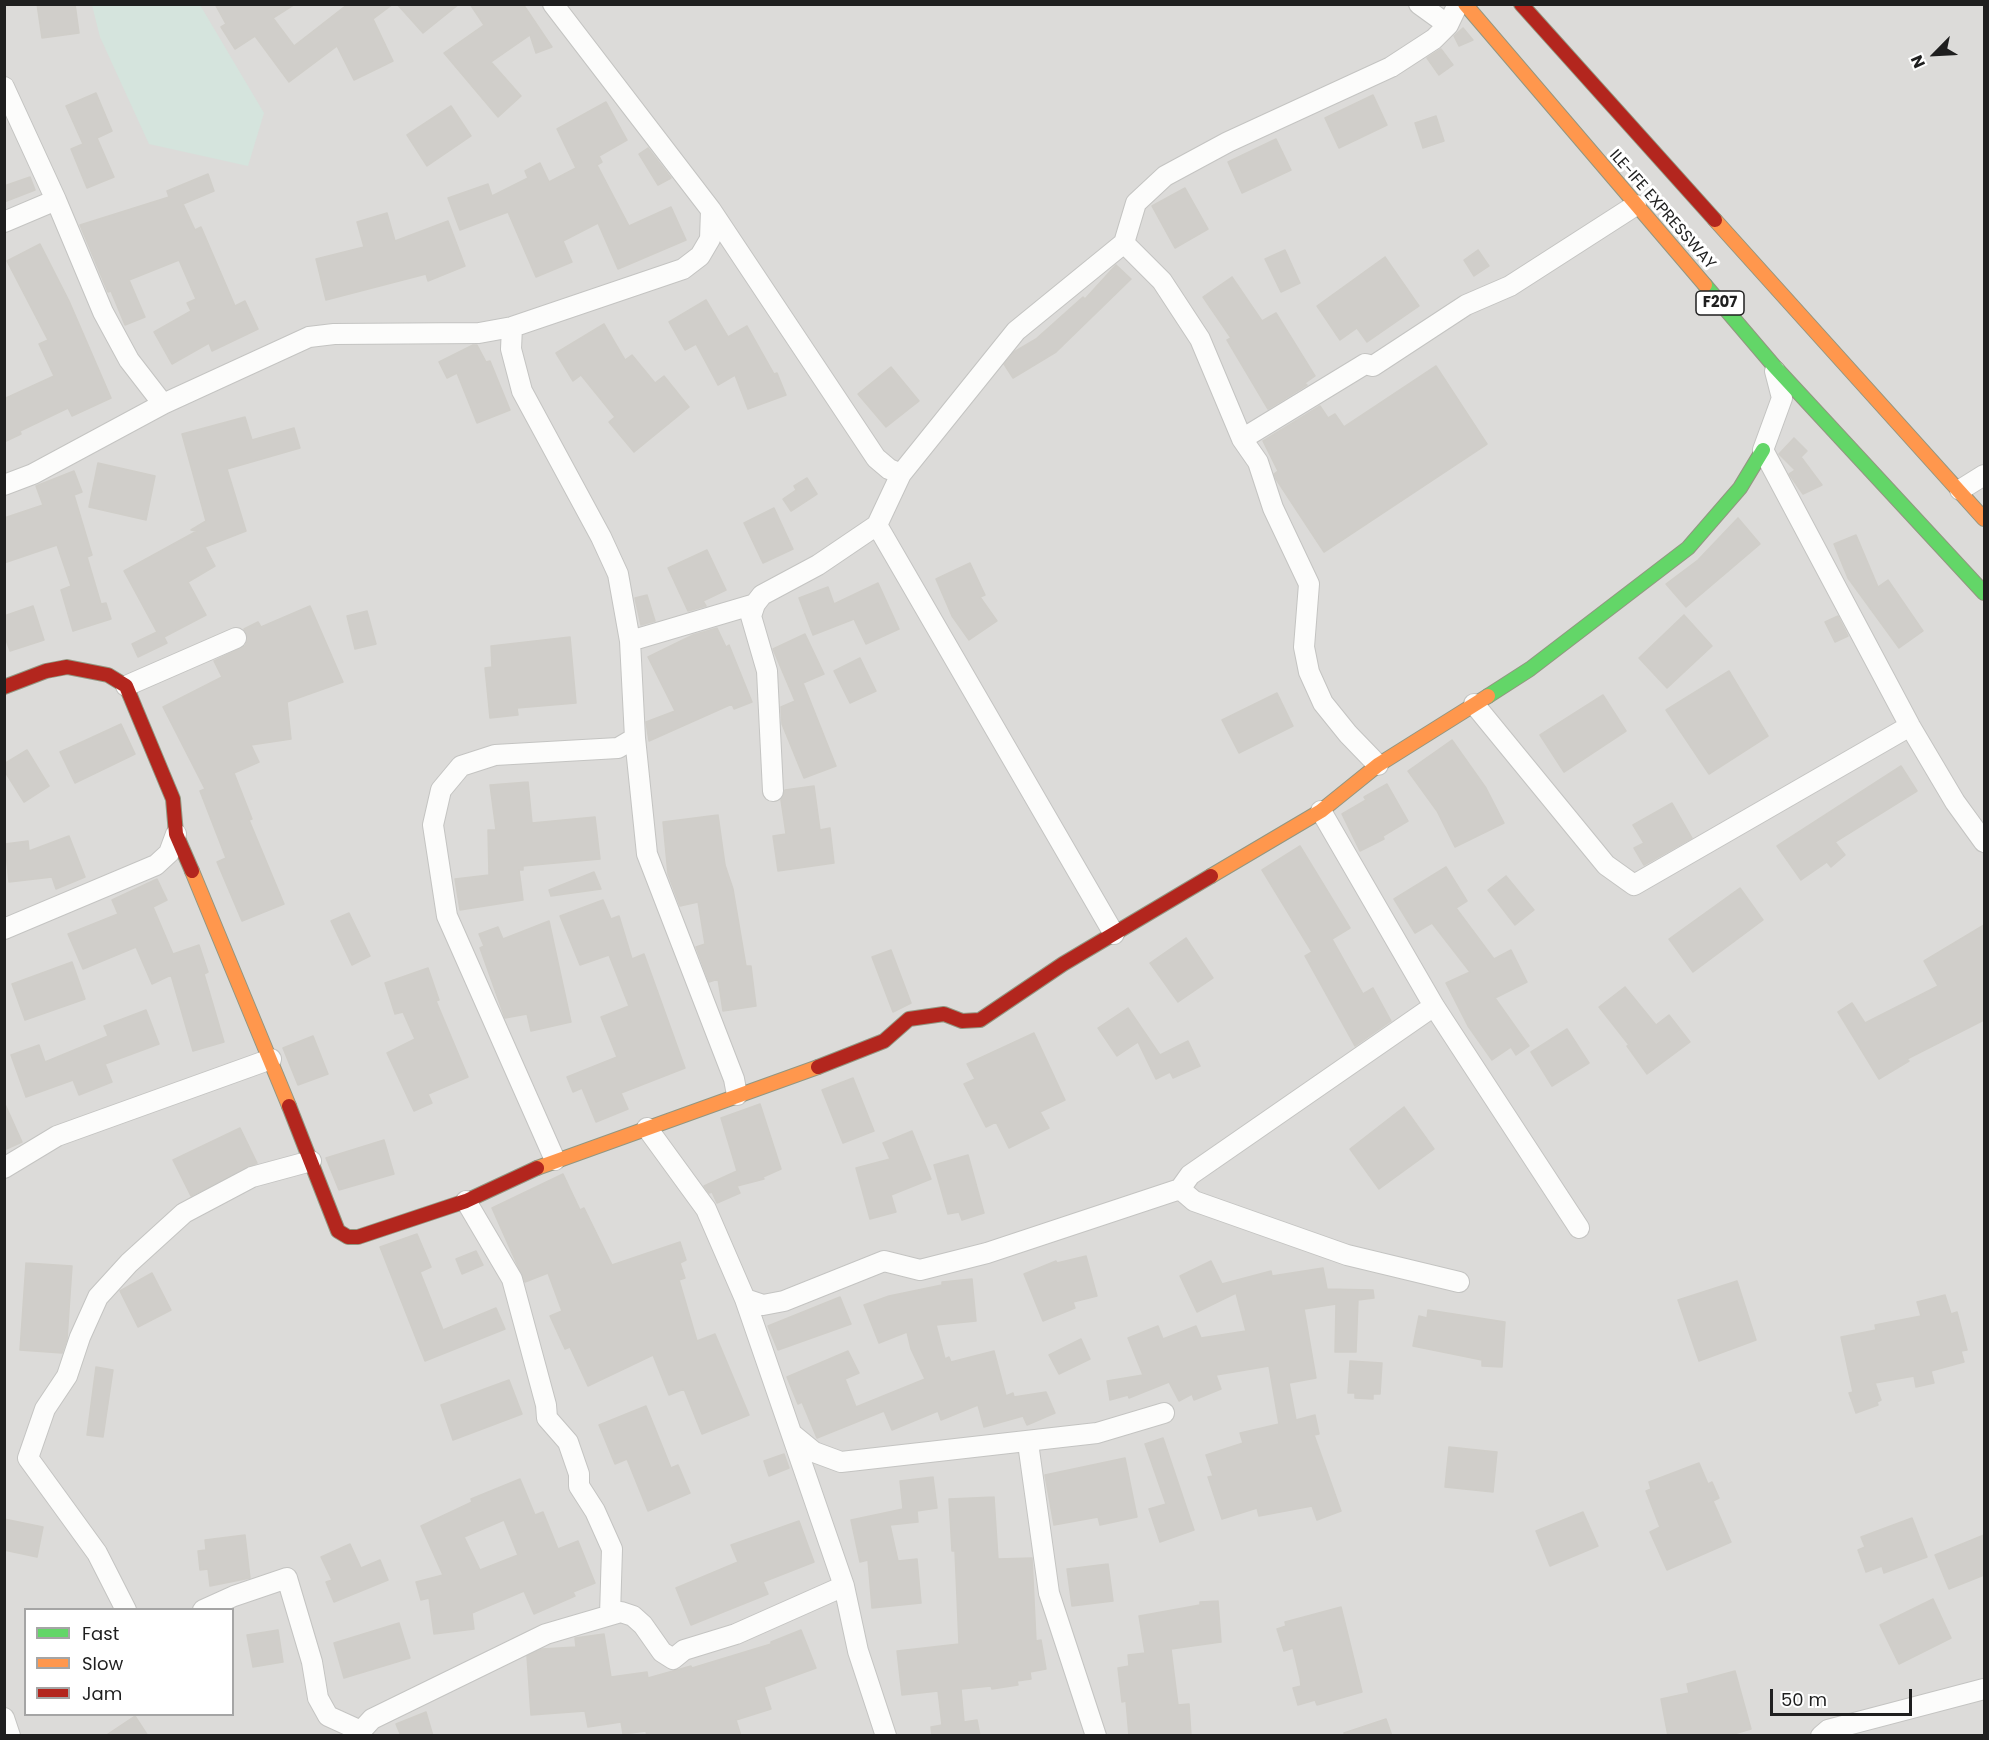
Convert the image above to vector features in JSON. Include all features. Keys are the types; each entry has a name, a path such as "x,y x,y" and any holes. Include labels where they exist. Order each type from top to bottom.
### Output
{"street":[{"path":"553,4 711,210 876,458 889,469 901,474"},
{"path":"1419,4 1448,25"},
{"path":"773,791 767,671 751,616 755,604 762,595 818,565 878,525 901,474 1016,331 1124,243 1136,203 1165,176 1228,142 1391,67 1434,39 1448,25 1458,4"},
{"name":"ILE-IFE EXPRESSWAY","path":"1465,4 1774,366 1984,592"},
{"name":"ILE-IFE EXPRESSWAY","path":"1521,4 1984,519"},
{"path":"4,87 56,200 103,312 129,360 163,404"},
{"path":"4,222 56,200"},
{"path":"1242,439 1365,364 1373,366 1466,306 1510,286 1636,205"},
{"path":"4,485 33,474 163,404 309,337 334,334 479,333 512,327 683,269 700,256 710,239 711,210"},
{"path":"1124,243 1162,281 1200,339 1242,439 1258,462 1273,508 1310,584 1304,647 1309,672 1323,703 1348,734 1378,765"},
{"path":"512,327 511,349 522,391 601,537 618,574 630,642 635,738 647,854 734,1079 737,1095"},
{"path":"4,687 46,671 67,667 108,675 126,686 173,799 176,834 271,1059 338,1231 348,1237 358,1237 466,1201 555,1160 884,1041 909,1019 944,1014 962,1021 980,1020 1114,934 1321,811 1378,765 1530,669 1688,548 1740,488 1763,450 1782,398 1774,366"},
{"path":"1763,450 1910,726 1955,802 1984,842"},
{"path":"1959,490 1984,475"},
{"path":"878,525 1114,934"},
{"path":"630,642 755,604"},
{"path":"126,686 236,638"},
{"path":"1474,704 1606,865 1634,885 1910,726"},
{"path":"555,1160 447,916 433,825 441,790 461,766 495,755 618,748 635,738"},
{"path":"1321,811 1434,1006 1579,1228"},
{"path":"4,929 156,865 169,853 176,834"},
{"path":"746,1299 763,1305 784,1301 884,1261 920,1270 987,1253 1180,1189 1190,1175 1434,1006"},
{"path":"4,1168 57,1136 271,1059"},
{"path":"647,1128 706,1209 746,1299 844,1586 858,1651 886,1736"},
{"path":"125,1608 97,1553 28,1458 45,1410 67,1376 80,1337 98,1296 129,1263 184,1213 252,1177 311,1161"},
{"path":"1180,1189 1194,1201 1347,1255 1459,1282"},
{"path":"466,1201 512,1278 546,1405 547,1418 568,1442 579,1474 579,1486 595,1511 612,1549 610,1615"},
{"path":"790,1432 814,1452 841,1462 1028,1443 1096,1433 1164,1413"},
{"path":"1028,1443 1049,1593 1096,1736"},
{"path":"207,1608 234,1596 287,1578 312,1662 318,1698 328,1716 361,1733 372,1719 546,1634 621,1612 633,1616 643,1625 663,1652 673,1659 684,1650 736,1634 844,1586"},
{"path":"1821,1736 1828,1730 1984,1689"},
{"path":"4,1718 10,1736"}],"shaded area":[{"path":"5,5 1984,5 1984,1735 5,1736"},
{"path":"92,5 200,5 264,113 248,166 149,144 100,37"}],"building":[{"path":"37,4 75,4 79,33 42,38"},
{"path":"215,4 295,4 273,18 294,46 348,4 393,4 373,19 393,61 354,80 337,46 289,82 255,36 235,49 221,27 226,24"},
{"path":"397,4 459,4 423,33"},
{"path":"470,4 523,4 552,47 536,53 530,35 491,62 521,96 498,117 444,53 484,25"},
{"path":"1463,28 1473,40 1459,46 1454,36"},
{"path":"1441,49 1453,65 1439,75 1427,58"},
{"path":"96,93 112,131 97,138 114,177 87,188 71,149 83,144 66,106"},
{"path":"1373,95 1387,125 1339,148 1325,118"},
{"path":"606,102 627,140 599,156 602,162 597,165 629,226 671,207 686,240 618,269 598,223 563,241 572,262 536,277 508,212 460,230 448,198 488,184 492,196 528,178 525,171 540,163 549,182 576,168 557,129"},
{"path":"451,106 471,136 427,166 407,135"},
{"path":"1436,116 1444,141 1423,148 1415,123"},
{"path":"1276,139 1291,170 1242,193 1228,162"},
{"path":"648,148 671,178 658,185 639,154"},
{"path":"208,174 214,191 183,204 195,230 201,227 235,306 245,301 258,329 212,351 209,343 172,364 154,332 191,311 187,303 196,299 179,260 129,280 145,317 125,325 111,291 108,292 80,225 169,197 167,191"},
{"path":"30,177 35,190 4,202 4,186"},
{"path":"1185,188 1208,229 1175,248 1152,206"},
{"path":"387,213 395,241 448,221 465,266 428,281 426,274 326,300 316,259 364,247 357,222"},
{"path":"40,244 69,301 111,398 72,416 68,408 20,431 21,434 4,442 4,395 6,398 54,376 39,344 48,340 7,261"},
{"path":"1285,250 1300,283 1281,292 1265,259"},
{"path":"1478,250 1489,266 1474,276 1464,260"},
{"path":"1385,257 1419,306 1367,342 1357,328 1340,340 1317,306"},
{"path":"1116,265 1131,279 1056,352 1013,378 1004,364 1014,352 1036,339 1083,297 1085,299"},
{"path":"1232,277 1262,321 1276,313 1315,376 1305,383 1307,385 1268,409 1227,340 1231,338 1203,297"},
{"path":"706,300 728,337 747,326 774,374 777,373 786,395 748,409 735,375 718,385 696,344 685,350 669,322"},
{"path":"604,324 625,360 632,355 655,383 664,376 689,407 634,452 609,422 615,417 581,375 573,381 556,353"},
{"path":"477,345 486,362 490,361 510,410 477,423 457,373 447,378 439,362"},
{"path":"1436,366 1487,444 1324,552 1276,479 1274,474 1278,471 1263,441 1320,406 1328,418 1335,414 1344,427"},
{"path":"891,367 919,401 886,427 858,394"},
{"path":"245,417 252,440 294,428 300,448 227,469 246,531 205,547 215,566 188,582 206,615 164,637 167,643 138,657 132,644 157,632 124,571 197,531 191,530 206,521 182,434"},
{"path":"1794,438 1807,451 1801,457 1822,485 1803,494 1789,474 1795,470 1779,454"},
{"path":"98,463 155,476 146,520 89,507"},
{"path":"74,471 82,492 74,495 92,555 87,557 101,604 106,603 111,619 73,631 61,590 71,586 57,545 4,563 4,518 43,505 36,486"},
{"path":"807,478 817,494 791,511 783,499 796,490 794,486"},
{"path":"774,508 793,549 763,563 744,523"},
{"path":"1738,518 1760,544 1686,607 1666,584 1698,560"},
{"path":"1856,535 1878,587 1888,580 1923,631 1899,648 1848,578 1834,544"},
{"path":"707,550 726,590 703,601 706,606 688,611 668,568"},
{"path":"970,563 985,595 980,597 997,621 969,640 952,616 936,579"},
{"path":"878,583 899,629 866,644 854,619 813,635 799,598 828,587 834,604"},
{"path":"647,595 655,621 641,625 635,598"},
{"path":"33,606 44,640 10,651 4,634 4,616"},
{"path":"310,606 343,682 287,702 291,739 251,745 259,762 234,773 252,819 249,820 284,904 242,921 217,862 226,858 200,791 205,789 163,707 222,677 214,661 245,646 248,639 244,629 258,622 261,627"},
{"path":"367,611 376,644 355,649 347,616"},
{"path":"1684,615 1712,646 1667,688 1639,658"},
{"path":"1838,616 1848,636 1835,642 1825,622"},
{"path":"717,628 726,647 729,645 752,702 734,709 732,704 649,741 646,722 675,711 648,657 693,635"},
{"path":"805,634 824,674 803,683 836,766 804,778 782,724 781,707 795,701 773,649"},
{"path":"570,637 576,703 517,708 518,715 490,718 485,668 492,667 491,646"},
{"path":"860,658 876,691 850,703 834,671"},
{"path":"1729,671 1768,736 1709,774 1666,710"},
{"path":"1277,693 1293,726 1239,753 1222,720"},
{"path":"1603,695 1626,731 1564,772 1540,735"},
{"path":"121,724 135,754 75,783 60,752"},
{"path":"1452,740 1486,788 1504,823 1455,847 1437,811 1408,771"},
{"path":"27,750 49,786 24,802 4,770 4,764"},
{"path":"1901,766 1917,791 1835,842 1845,855 1831,867 1827,862 1801,880 1777,846"},
{"path":"528,782 532,823 595,817 600,859 523,866 523,870 519,870 523,900 460,910 455,879 489,875 488,830 496,830 490,785"},
{"path":"1387,784 1408,821 1383,836 1384,839 1360,851 1342,814 1366,800 1364,797"},
{"path":"814,786 820,830 830,828 834,863 778,871 773,836 786,834 781,800 785,790"},
{"path":"1672,803 1692,838 1644,865 1634,848 1644,843 1633,825"},
{"path":"718,815 725,865 733,889 746,966 751,966 756,1006 723,1011 718,979 709,982 696,947 705,944 698,902 680,906 668,874 663,822"},
{"path":"69,836 85,877 56,889 52,877 9,882 5,844 28,841 29,851"},
{"path":"1300,846 1350,928 1332,939 1363,994 1373,988 1391,1021 1355,1046 1305,956 1312,952 1262,870"},
{"path":"1446,867 1467,901 1456,908 1494,959 1511,950 1527,982 1495,998 1529,1046 1516,1055 1511,1047 1492,1060 1468,1026 1446,983 1470,972 1432,923 1415,933 1394,899"},
{"path":"594,872 601,889 551,896 549,890"},
{"path":"1506,876 1534,910 1515,925 1488,890"},
{"path":"157,879 167,900 153,907 173,954 199,945 208,972 204,974 224,1042 193,1051 171,975 152,984 136,947 83,969 68,934 118,914 112,900"},
{"path":"1740,888 1763,920 1693,972 1669,939"},
{"path":"603,900 611,919 619,916 632,959 644,954 685,1068 621,1093 628,1109 596,1122 582,1088 573,1092 567,1077 617,1057 601,1017 629,1006 609,955 580,965 560,916"},
{"path":"349,913 370,956 352,965 331,921"},
{"path":"549,921 571,1022 531,1031 527,1014 505,1018 480,948 484,946 479,934 498,927 503,939"},
{"path":"1984,925 1984,1020 1907,1059 1909,1061 1879,1079 1838,1012 1852,1003 1865,1023 1938,986 1924,961"},
{"path":"1186,938 1213,978 1178,1002 1150,963"},
{"path":"891,950 911,1003 893,1012 872,957"},
{"path":"72,962 85,999 25,1020 12,984"},
{"path":"428,968 439,1000 436,1001 468,1077 428,1094 432,1103 414,1111 387,1053 415,1039 403,1012 395,1014 385,983"},
{"path":"1625,987 1656,1025 1669,1015 1690,1042 1647,1074 1627,1046 1629,1045 1599,1007"},
{"path":"1128,1008 1160,1055 1188,1041 1200,1066 1173,1078 1170,1072 1156,1079 1138,1042 1117,1056 1098,1028"},
{"path":"146,1010 159,1044 105,1064 112,1082 79,1095 73,1080 26,1097 11,1055 39,1045 45,1062 108,1036 104,1026"},
{"path":"1567,1029 1589,1063 1552,1086 1531,1052"},
{"path":"1034,1033 1065,1100 1040,1112 1049,1128 1009,1148 996,1122 986,1127 964,1084 975,1079 967,1064"},
{"path":"313,1036 328,1074 298,1085 283,1048"},
{"path":"853,1078 874,1131 843,1143 822,1090"},
{"path":"4,1102 22,1142 4,1150"},
{"path":"760,1104 781,1169 763,1177 764,1179 737,1186 740,1193 717,1203 712,1192 709,1193 704,1186 737,1171 721,1118"},
{"path":"1404,1107 1434,1149 1379,1189 1350,1149"},
{"path":"240,1128 257,1163 191,1196 173,1160"},
{"path":"912,1131 931,1179 891,1195 896,1212 870,1219 856,1168 890,1159 883,1143"},
{"path":"384,1140 394,1174 339,1190 326,1158"},
{"path":"968,1155 984,1213 962,1220 959,1212 948,1214 934,1165"},
{"path":"563,1174 580,1210 584,1208 612,1265 680,1242 686,1260 680,1263 685,1278 679,1280 697,1341 715,1334 749,1415 702,1434 684,1389 669,1395 653,1355 588,1386 570,1347 565,1349 550,1316 562,1311 548,1273 525,1282 492,1208"},
{"path":"417,1234 431,1267 420,1272 443,1330 496,1308 505,1329 425,1361 380,1247"},
{"path":"476,1251 483,1265 462,1274 456,1259"},
{"path":"1086,1256 1097,1296 1073,1302 1075,1308 1043,1321 1024,1274 1056,1261 1057,1263"},
{"path":"1211,1261 1222,1284 1271,1271 1272,1276 1323,1268 1327,1289 1373,1290 1374,1298 1358,1300 1356,1352 1335,1352 1336,1304 1304,1309 1316,1378 1289,1383 1296,1420 1315,1415 1319,1434 1314,1435 1341,1511 1317,1520 1312,1506 1259,1516 1257,1508 1222,1519 1208,1477 1213,1476 1206,1455 1243,1443 1240,1433 1279,1424 1269,1366 1216,1375 1221,1389 1194,1400 1192,1394 1179,1401 1169,1382 1129,1398 1128,1395 1110,1400 1107,1381 1143,1375 1128,1338 1158,1326 1163,1339 1196,1326 1201,1338 1246,1331 1236,1293 1197,1312 1180,1276"},
{"path":"26,1263 72,1266 67,1339 62,1353 20,1350"},
{"path":"152,1273 171,1310 138,1327 120,1291"},
{"path":"972,1279 976,1321 936,1325 945,1359 949,1357 951,1362 994,1351 1006,1396 1013,1393 1014,1397 1046,1392 1055,1413 1027,1425 1023,1416 984,1427 978,1405 941,1420 938,1411 892,1430 884,1411 817,1438 802,1402 798,1404 787,1377 848,1351 859,1373 845,1379 856,1407 925,1379 911,1349 907,1332 879,1343 864,1305 889,1296 942,1285 942,1282"},
{"path":"1737,1281 1756,1340 1699,1361 1678,1300"},
{"path":"1945,1295 1951,1314 1957,1312 1967,1350 1961,1351 1964,1362 1931,1371 1934,1383 1916,1387 1914,1376 1875,1383 1881,1400 1877,1402 1878,1405 1856,1413 1849,1393 1853,1392 1841,1337 1876,1330 1875,1325 1921,1316 1917,1302"},
{"path":"840,1297 851,1324 778,1350 768,1326"},
{"path":"1428,1310 1505,1322 1502,1367 1482,1366 1482,1360 1413,1346 1419,1316 1427,1318"},
{"path":"1081,1339 1090,1359 1059,1374 1049,1355"},
{"path":"1350,1361 1382,1363 1380,1394 1373,1394 1373,1399 1355,1398 1355,1393 1348,1393"},
{"path":"96,1367 113,1370 103,1437 87,1435"},
{"path":"509,1380 522,1414 453,1440 441,1405"},
{"path":"646,1406 671,1468 678,1465 690,1493 648,1511 627,1459 615,1464 599,1425"},
{"path":"1163,1438 1194,1530 1160,1542 1149,1509 1166,1504 1145,1444"},
{"path":"1449,1447 1497,1452 1493,1492 1445,1487"},
{"path":"784,1454 789,1468 769,1476 764,1461"},
{"path":"1125,1458 1137,1517 1100,1525 1098,1517 1054,1525 1045,1475"},
{"path":"1699,1463 1708,1484 1712,1482 1719,1498 1713,1501 1731,1542 1667,1570 1650,1532 1660,1527 1646,1491 1651,1489 1649,1482"},
{"path":"933,1477 937,1508 917,1511 918,1522 890,1525 898,1561 917,1559 921,1603 872,1608 868,1560 860,1562 851,1520 903,1509 900,1481"},
{"path":"520,1479 535,1515 543,1512 558,1549 578,1541 595,1583 573,1592 575,1596 534,1614 524,1591 472,1613 474,1629 434,1634 429,1598 421,1600 416,1582 443,1575 421,1526 472,1502 471,1499","holes":["504,1520 518,1555 480,1570 464,1537"]},
{"path":"994,1497 998,1559 1032,1558 1036,1641 1041,1640 1046,1669 1030,1672 1031,1679 1017,1681 1018,1685 992,1689 991,1686 961,1689 964,1722 977,1720 980,1736 932,1736 931,1727 942,1725 938,1691 902,1695 897,1651 959,1644 955,1551 952,1551 949,1499"},
{"path":"1583,1512 1598,1546 1550,1566 1536,1531"},
{"path":"1912,1518 1927,1557 1884,1573 1882,1566 1866,1572 1858,1550 1865,1547 1861,1537"},
{"path":"4,1519 43,1527 37,1557 4,1550"},
{"path":"799,1521 814,1562 763,1582 768,1594 691,1625 676,1588 738,1562 731,1545"},
{"path":"245,1535 250,1578 210,1586 208,1569 200,1570 198,1551 206,1550 205,1540"},
{"path":"1984,1535 1984,1575 1949,1589 1935,1555"},
{"path":"350,1544 361,1568 380,1560 388,1580 334,1602 326,1582 332,1580 321,1557"},
{"path":"1108,1564 1113,1601 1072,1606 1067,1569"},
{"path":"1933,1599 1951,1638 1899,1664 1880,1625"},
{"path":"1218,1601 1221,1642 1171,1649 1178,1705 1189,1704 1191,1736 1129,1736 1126,1701 1122,1702 1118,1668 1129,1666 1128,1655 1145,1653 1139,1616 1200,1605 1200,1602"},
{"path":"1341,1607 1362,1692 1317,1705 1315,1700 1298,1705 1293,1688 1301,1686 1293,1648 1284,1651 1277,1629 1286,1626 1285,1622"},
{"path":"399,1623 410,1658 344,1678 334,1643"},
{"path":"278,1630 283,1662 253,1667 247,1635"},
{"path":"801,1630 816,1668 764,1687 771,1709 736,1720 741,1736 647,1736 646,1731 623,1734 621,1722 588,1727 585,1711 531,1715 527,1656 542,1649 576,1647 575,1638 604,1634 611,1677 647,1672 648,1678 691,1666 692,1668 771,1644 771,1642"},
{"path":"1735,1671 1751,1729 1727,1736 1668,1736 1661,1699 1689,1693 1687,1684"},
{"path":"426,1712 433,1736 401,1736 396,1724"},
{"path":"135,1716 148,1736 105,1736"},
{"path":"1386,1719 1392,1736 1345,1736 1344,1733"}],"traffic: fast":[{"path":"1705,285 1774,366 1984,593"},
{"path":"1488,696 1530,669 1688,548 1740,488 1763,450"}],"traffic: slow":[{"path":"1465,4 1705,285"},
{"path":"1715,220 1984,519"},
{"path":"1211,876 1321,811 1378,765 1488,696"},
{"path":"192,871 289,1106"},
{"path":"537,1168 818,1067"}],"traffic: jam":[{"path":"1521,4 1715,220"},
{"path":"4,687 46,671 67,667 108,675 126,686 173,799 176,834 192,871"},
{"path":"818,1067 884,1041 909,1019 944,1014 962,1021 980,1020 1063,964 1211,876"},
{"path":"289,1106 338,1231 348,1237 358,1237 466,1201 537,1168"}]}
